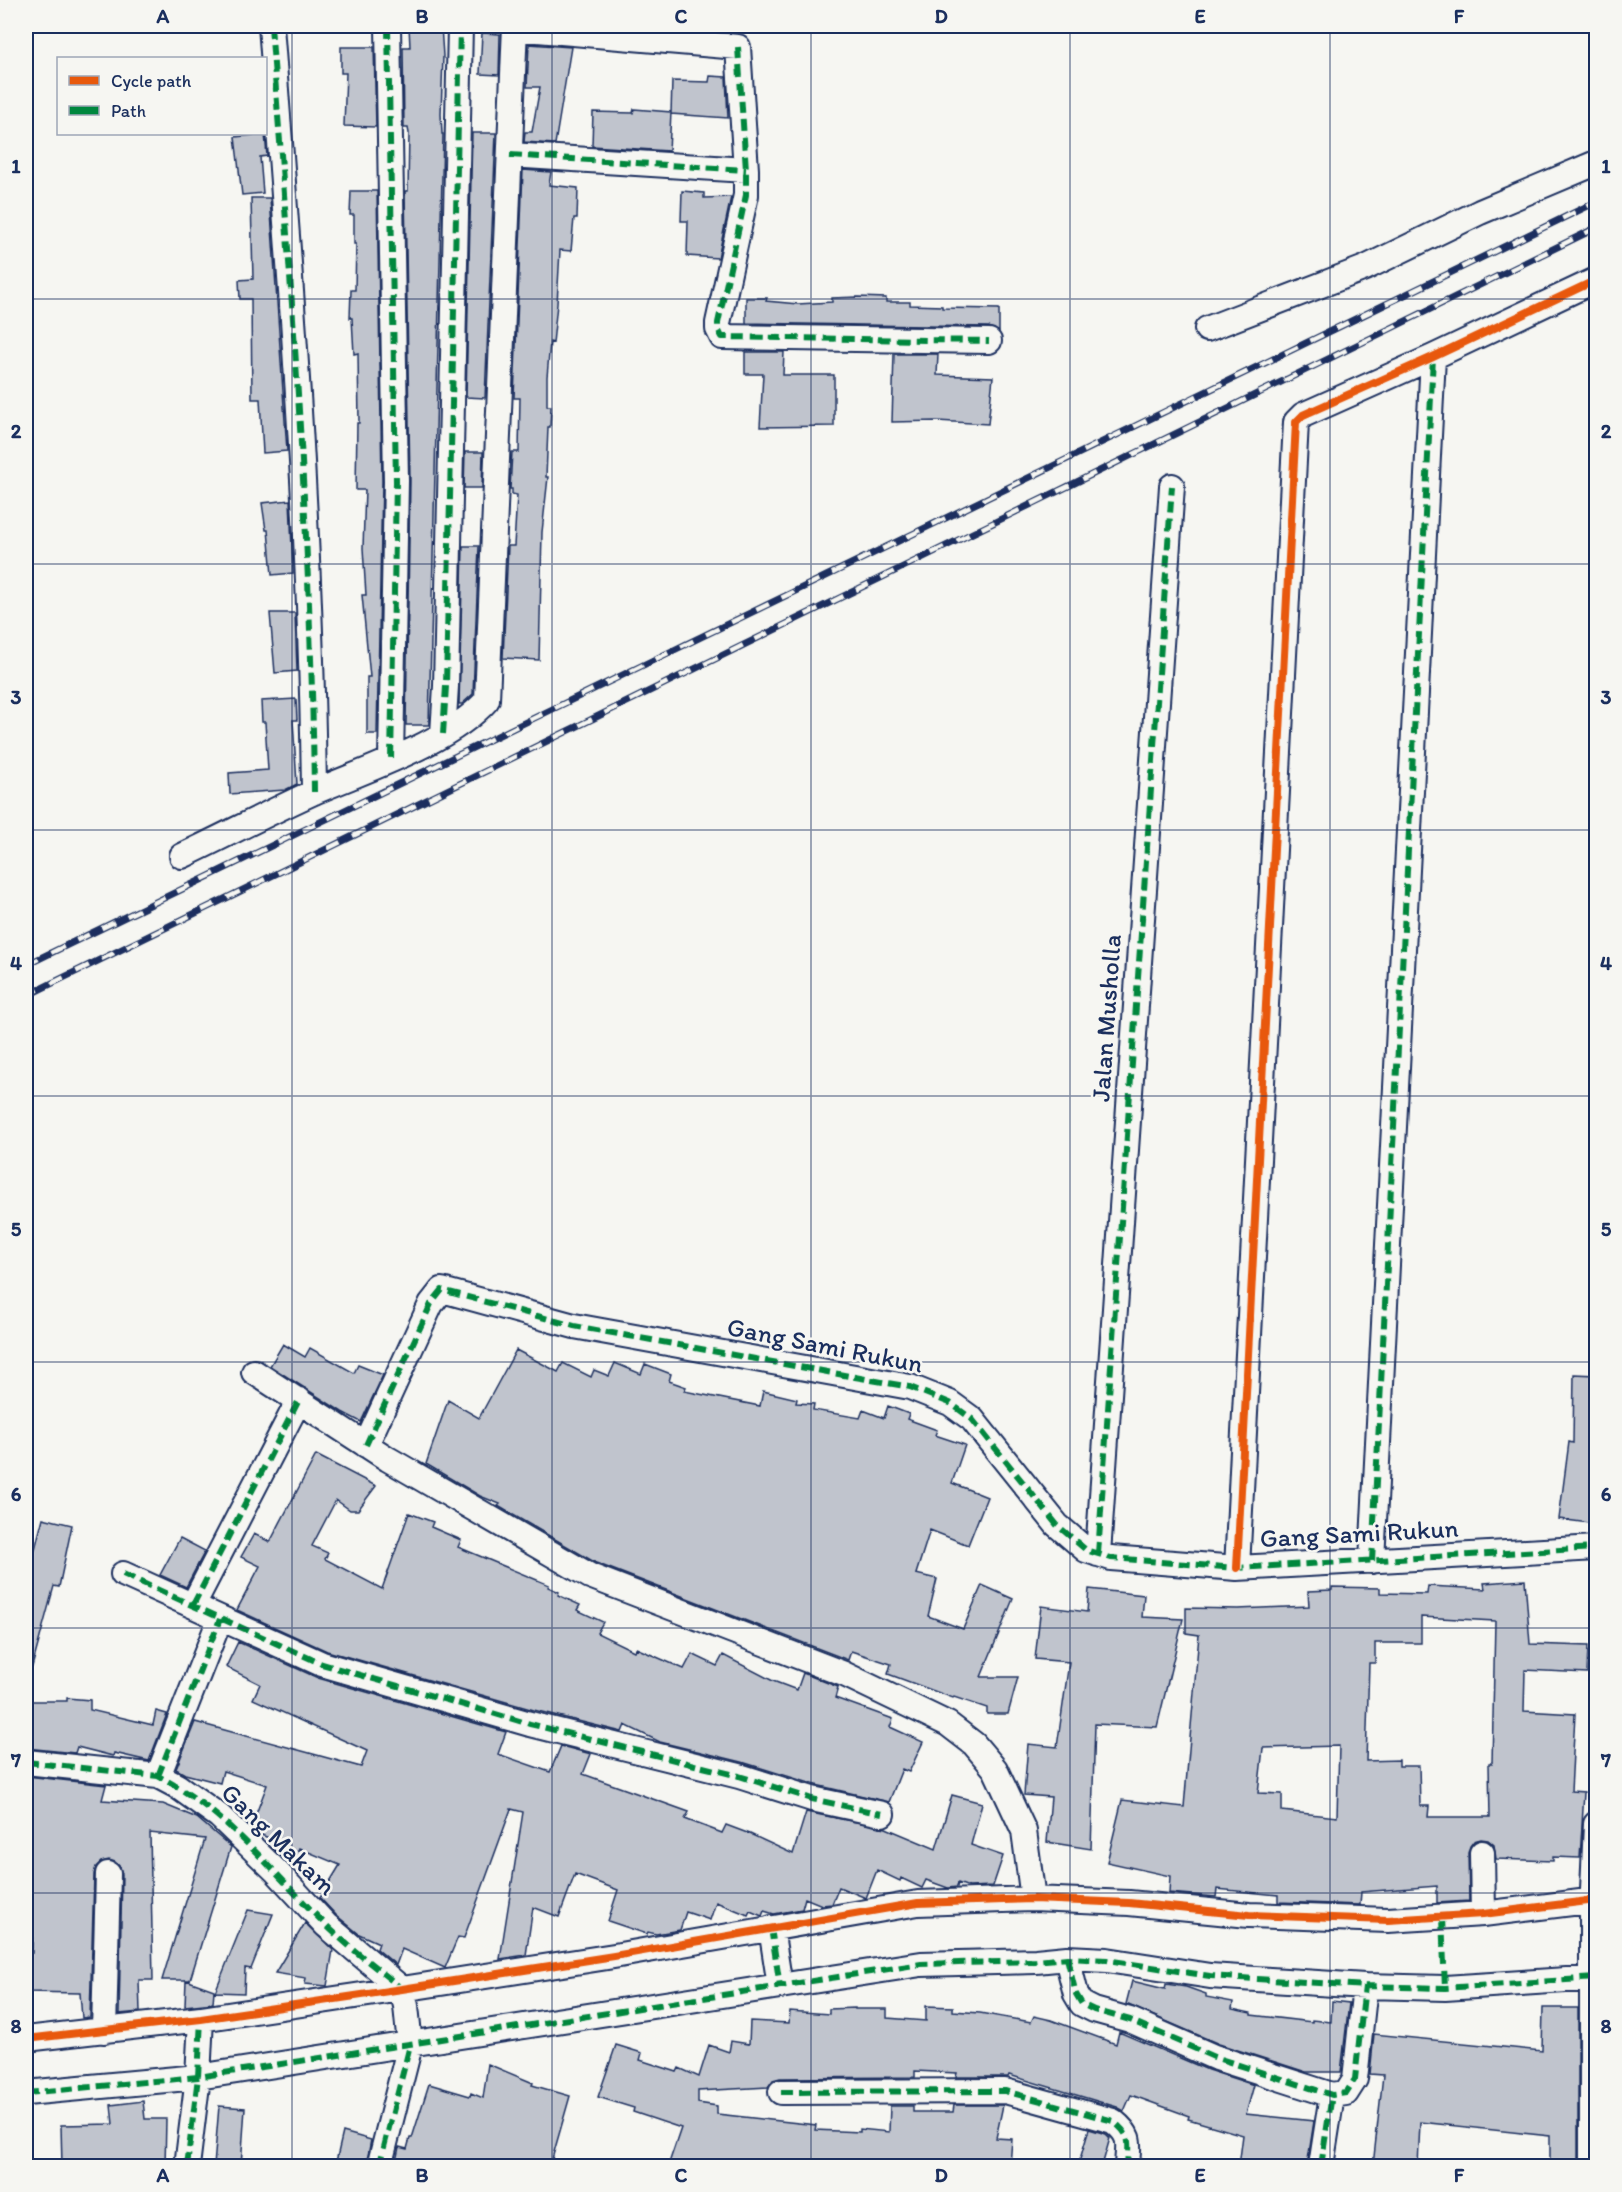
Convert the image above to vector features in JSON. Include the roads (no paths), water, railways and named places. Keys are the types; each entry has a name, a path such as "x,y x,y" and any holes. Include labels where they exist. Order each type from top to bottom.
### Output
{"street":[{"path":"271,26 296,351 313,698 314,792"},
{"path":"388,26 396,481 391,760"},
{"path":"442,734 446,686 460,26"},
{"path":"182,856 314,792 391,760 442,734 474,714 487,700 515,27 738,47 746,195 718,323 722,337 989,341"},
{"path":"510,155 746,170"},
{"path":"1207,329 1365,268 1480,212 1596,163"},
{"path":"1237,1568 1296,422 1303,415 1596,280"},
{"path":"1372,1561 1433,357"},
{"name":"Jalan Musholla","path":"1098,1554 1172,486"},
{"name":"Gang Sami Rukun","path":"366,1445 431,1304 442,1290 574,1326 910,1387 950,1403 972,1419 1057,1525 1086,1550 1111,1558 1237,1568 1596,1548"},
{"path":"254,1372 366,1445 590,1576 844,1674 948,1724 974,1744 995,1769 1024,1831 1034,1899"},
{"path":"193,1605 299,1401"},
{"path":"123,1574 322,1664 530,1724 739,1776 812,1799 882,1815"},
{"path":"158,1776 220,1619"},
{"name":"Gang Makam","path":"26,1762 158,1776 177,1786 219,1816 326,1925 404,1998"},
{"path":"1592,2166 1594,2134 1593,1904 1596,1824"},
{"path":"1482,1854 1483,1914"},
{"path":"104,2031 108,1874"},
{"path":"26,2093 310,2059 409,2039 776,1958 918,1903 1034,1899 1128,1903 1249,1915 1353,1919 1408,1919 1593,1904"},
{"path":"26,2039 104,2031 202,2026 404,1998 776,1958 921,1964 1067,1958 1107,1960 1210,1976 1365,1986 1445,1988 1594,1973"},
{"path":"1067,1958 1076,1994 1083,2004 1130,2020 1214,2057 1332,2095 1347,2093 1355,2079 1365,1986"},
{"path":"381,2166 409,2039 404,1998"},
{"path":"187,2166 202,2026"},
{"path":"781,2092 1005,2091 1113,2121 1125,2130 1128,2140 1127,2166"},
{"path":"1321,2166 1332,2095"}],"railway":[{"path":"26,965 1596,202"},
{"path":"26,996 1596,228"}]}
